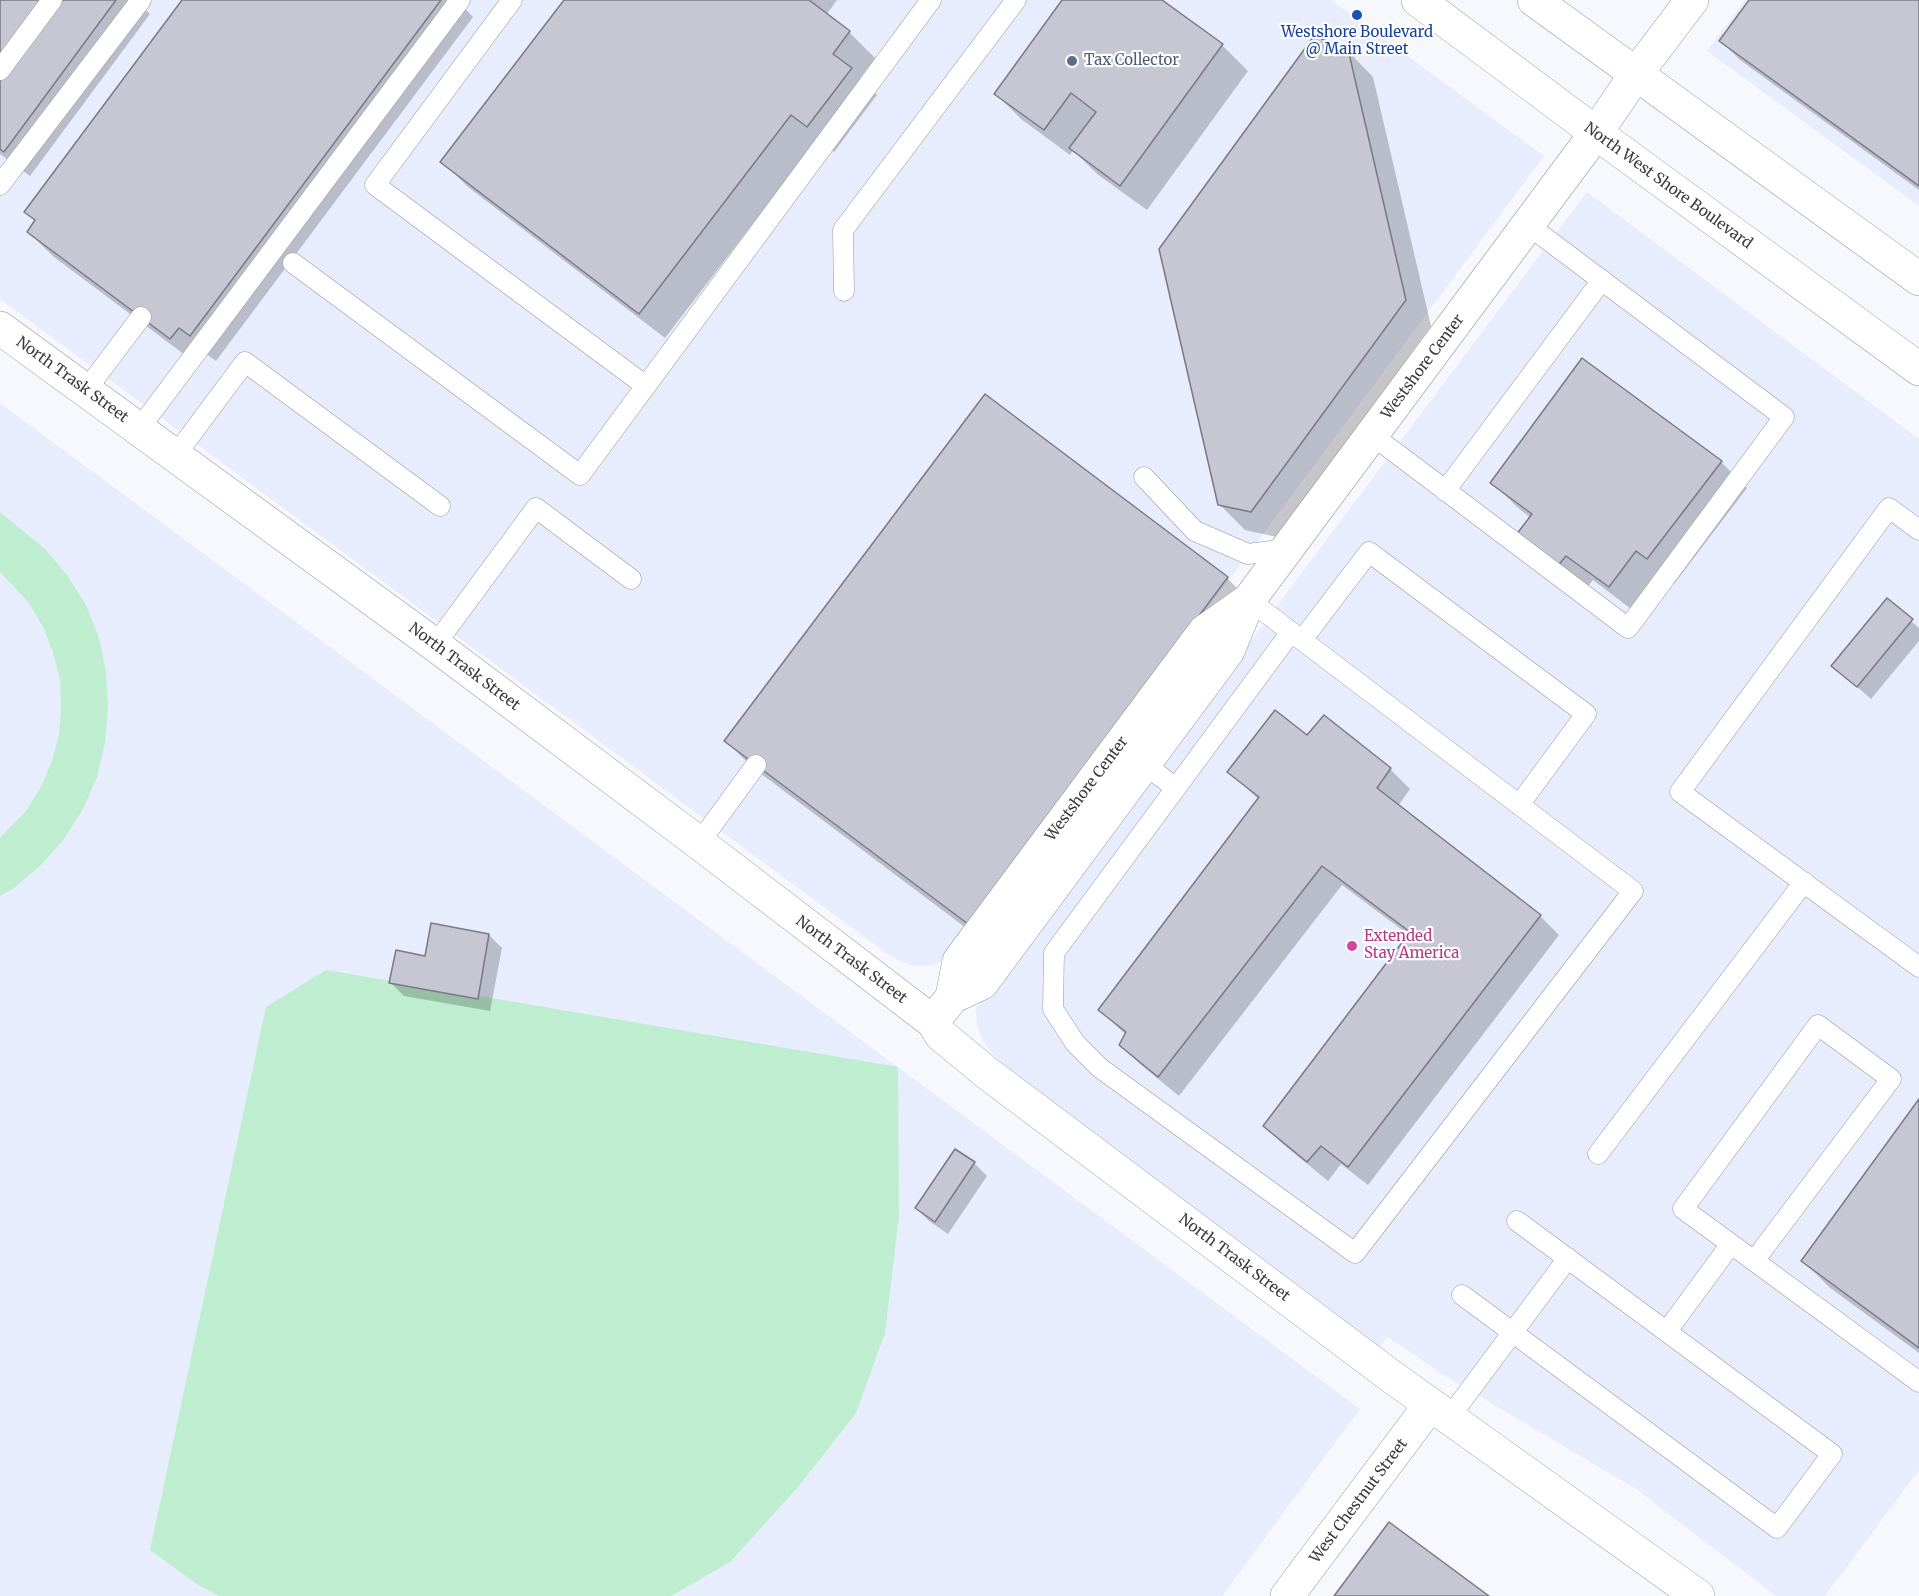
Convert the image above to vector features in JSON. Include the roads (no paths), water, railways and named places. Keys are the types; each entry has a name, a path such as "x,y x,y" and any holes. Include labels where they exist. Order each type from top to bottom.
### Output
{"street":[{"name":"North West Shore Boulevard","path":"1418,0 1919,369"},
{"path":"1534,0 1919,279"},
{"name":"Westshore Center","path":"942,1010 959,961 1132,755 1204,632 1249,600 1692,0"},
{"name":"North Trask Street","path":"0,328 435,645 699,843 942,1010 941,1035 987,1073 1440,1412 1698,1596"},
{"name":"West Chestnut Street","path":"1287,1596 1440,1412"}],"lane":[{"path":"0,70 52,0"},
{"path":"0,185 141,0"},
{"path":"139,429 460,0"},
{"path":"512,0 375,185 646,386"},
{"path":"293,263 580,475 932,0"},
{"path":"844,291 843,230 1016,0"},
{"path":"1372,435 1628,628 1784,417 1528,225"},
{"path":"1445,491 1602,280"},
{"path":"86,390 141,317"},
{"path":"176,456 245,362 440,506"},
{"path":"1144,477 1195,531 1248,554 1287,549"},
{"path":"435,645 536,508 631,579"},
{"path":"1919,530 1889,508 1680,792 1919,967"},
{"path":"1249,600 1297,636 1519,805 1633,891 1355,1253 1100,1068 1075,1043 1053,1009 1054,953 1176,788 1297,636 1369,552 1587,714 1519,805"},
{"path":"1132,755 1176,788"},
{"path":"699,843 756,765"},
{"path":"1599,1154 1804,882"},
{"path":"1754,1261 1891,1079 1818,1025 1683,1209 1919,1382"},
{"path":"1462,1295 1777,1528 1832,1454 1517,1221"},
{"path":"1667,1331 1731,1244"},
{"path":"1440,1412 1512,1332 1568,1258"}],"place":[{"name":"Westshore Boulevard @ Main Street","path":"1357,15"},
{"name":"Tax Collector","path":"1072,61"},
{"name":"Extended Stay America","path":"1352,946"}]}
